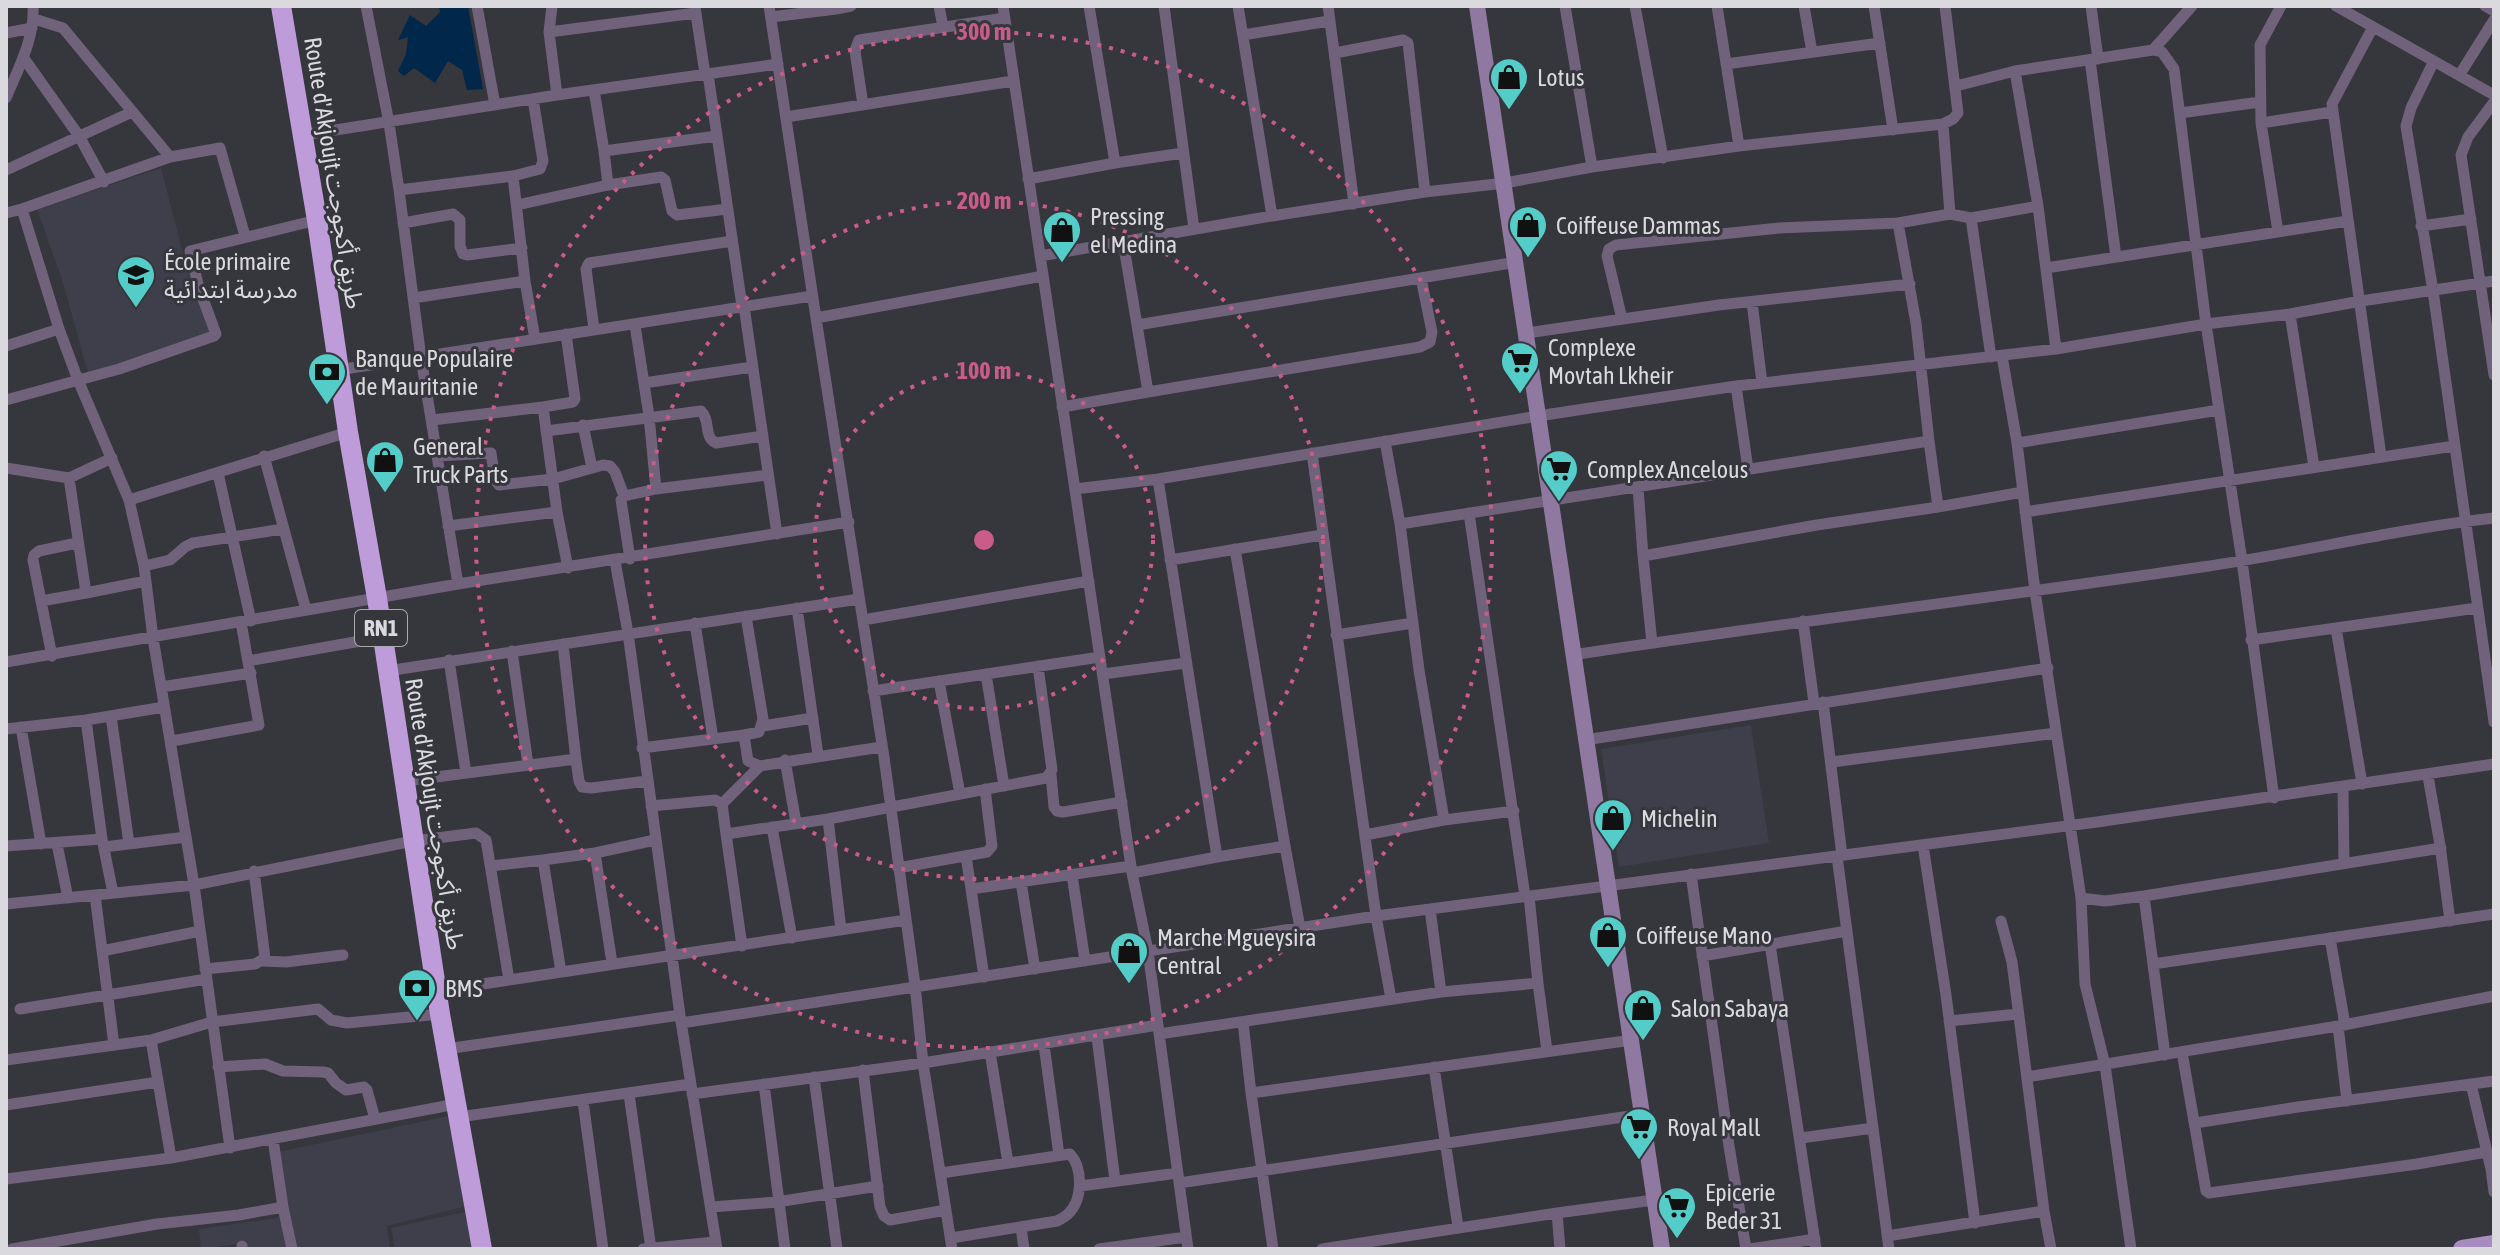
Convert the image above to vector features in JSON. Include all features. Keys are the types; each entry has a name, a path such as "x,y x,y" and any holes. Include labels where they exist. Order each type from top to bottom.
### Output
{"highway":[{"name":"Route d'Akjoujt طريق أكجوجت","path":"281,6 377,598 436,991 482,1249"}],"main road":[{"path":"2462,1249 2494,1244"}],"street":[{"path":"6,96 33,24 33,6"},
{"path":"366,6 389,123 421,358 458,584"},
{"path":"477,6 495,105"},
{"path":"552,6 549,32 557,95"},
{"path":"851,6 770,12 849,522 915,985 923,1063 951,1244 1057,1221 1069,1213 1080,1186 1078,1163 1070,1154 941,1173"},
{"path":"939,6 943,27"},
{"path":"1089,6 1115,163"},
{"path":"1164,6 1194,229"},
{"path":"1238,6 1272,216"},
{"path":"1328,6 1354,204"},
{"path":"1477,6 1662,1249"},
{"path":"1565,6 1592,167"},
{"path":"1635,6 1663,158"},
{"path":"1717,6 1739,146"},
{"path":"1804,6 1812,52"},
{"path":"1874,6 1893,130"},
{"path":"1040,256 1272,216 1505,183 1592,167 1739,146 1943,124 1958,113 1945,6"},
{"path":"2091,6 2116,257"},
{"path":"2153,50 2192,6"},
{"path":"2278,232 2261,123 2260,45 2281,6"},
{"path":"2336,6 2494,95"},
{"path":"2485,6 2494,11"},
{"path":"549,32 696,9 777,534"},
{"path":"863,105 855,51 859,40 943,27 1004,12 1132,870 1148,951 1187,1243 1099,1249"},
{"path":"2460,74 2494,20"},
{"path":"1243,35 1329,21"},
{"path":"6,33 33,24 63,28 170,157"},
{"path":"2373,27 2336,95 2332,112 2381,456"},
{"path":"1335,53 1403,40 1408,43 1425,192"},
{"path":"1726,64 1880,43"},
{"path":"1956,86 2015,71 2153,50 2162,52 2174,69 2206,324 2274,798"},
{"path":"23,57 79,136 104,182"},
{"path":"2434,61 2407,118 2494,722"},
{"path":"304,135 778,64"},
{"path":"2015,71 2038,206 2056,349"},
{"path":"786,117 1013,81"},
{"path":"594,90 608,185"},
{"path":"399,190 513,176 540,169 533,99"},
{"path":"2180,113 2260,102"},
{"path":"2494,102 2462,149 2494,372"},
{"path":"6,170 132,112"},
{"path":"2261,123 2332,112"},
{"path":"1943,124 1950,214"},
{"path":"604,151 717,136"},
{"path":"6,213 170,157 220,148 245,236"},
{"path":"1028,179 1183,153"},
{"path":"513,176 535,339"},
{"path":"517,205 661,177 665,180 672,211 677,215 728,209"},
{"path":"1622,319 1607,256 1609,249 1616,245 1779,228 1898,223 1950,214 1971,218 2038,206"},
{"path":"22,209 59,329 129,500 144,566 194,885 230,1148"},
{"path":"403,223 453,214 460,220 463,254 522,248"},
{"path":"1971,218 1996,356 2017,443 2035,591 2081,898 2085,984 2105,1065 2131,1249"},
{"path":"2421,226 2471,219"},
{"path":"6,400 119,369 214,336 216,334 199,288 190,251 317,220"},
{"path":"2046,268 2348,221"},
{"path":"1898,223 1910,284 1938,507"},
{"path":"594,329 586,269 589,263 732,241"},
{"path":"1123,241 1148,392"},
{"path":"1137,325 1517,262"},
{"path":"816,318 1043,276"},
{"path":"1062,407 1420,347 1430,342 1432,332 1421,278"},
{"path":"413,298 525,281"},
{"path":"1075,489 1158,479 1736,386 2056,349 2494,281"},
{"path":"1527,333 1910,284"},
{"path":"338,370 812,296"},
{"path":"1752,302 1762,383"},
{"path":"2290,314 2314,467"},
{"path":"635,325 656,489"},
{"path":"6,346 59,329"},
{"path":"432,420 573,402 566,334"},
{"path":"644,383 752,367"},
{"path":"1736,386 1748,469"},
{"path":"543,407 568,568"},
{"path":"2017,443 2219,410"},
{"path":"546,431 701,411 707,418 709,438 716,443 763,436"},
{"path":"583,425 592,468"},
{"path":"129,500 348,432"},
{"path":"1385,441 1444,820"},
{"path":"1400,524 1929,441"},
{"path":"2025,512 2454,446"},
{"path":"437,456 491,453 495,480 499,485 553,479 610,466 624,496"},
{"path":"1312,453 1376,916 1391,999"},
{"path":"264,456 306,610"},
{"path":"6,468 69,478 112,458"},
{"path":"172,741 258,726 260,722 232,536 218,473"},
{"path":"630,559 621,500 624,496 768,475"},
{"path":"69,478 86,593"},
{"path":"1158,479 1217,857"},
{"path":"1638,487 1652,643"},
{"path":"1643,556 2023,492"},
{"path":"448,526 557,512"},
{"path":"1469,513 1527,896 1547,1051"},
{"path":"1572,655 2242,561 2494,518"},
{"path":"6,662 458,584 849,522"},
{"path":"144,566 170,560 189,545 283,529"},
{"path":"1170,560 1322,535"},
{"path":"52,656 34,555 39,551 77,543"},
{"path":"1235,549 1300,928"},
{"path":"615,561 716,1245 643,1249"},
{"path":"41,601 146,581"},
{"path":"863,620 1089,581"},
{"path":"387,671 859,599"},
{"path":"797,608 818,755"},
{"path":"2251,640 2477,608"},
{"path":"642,748 759,732 763,726 746,616"},
{"path":"1803,621 1832,762 1847,931 1889,1249"},
{"path":"695,623 713,739"},
{"path":"1336,635 1413,623"},
{"path":"2336,628 2362,784"},
{"path":"161,687 383,637"},
{"path":"563,644 582,787 647,781"},
{"path":"512,651 528,765"},
{"path":"873,691 1100,657"},
{"path":"449,660 466,773"},
{"path":"1103,674 1186,663"},
{"path":"1038,666 1054,807 1063,812 1122,802"},
{"path":"1585,740 2048,668"},
{"path":"986,674 1004,786"},
{"path":"939,681 960,794"},
{"path":"6,729 164,707"},
{"path":"111,716 129,844"},
{"path":"763,726 813,718"},
{"path":"86,720 113,893"},
{"path":"21,727 41,844"},
{"path":"1832,762 2056,733"},
{"path":"744,735 748,761 760,766 881,747"},
{"path":"405,781 576,760"},
{"path":"785,760 796,823"},
{"path":"446,1049 984,977 1376,916 2274,798 2494,764"},
{"path":"722,804 760,766"},
{"path":"726,834 828,819 1051,775"},
{"path":"2428,776 2450,921"},
{"path":"2343,788 2344,863"},
{"path":"898,868 987,852 992,846 985,789"},
{"path":"651,806 705,800 722,804"},
{"path":"722,804 742,946"},
{"path":"1365,835 1514,811"},
{"path":"828,819 841,930"},
{"path":"772,827 792,938"},
{"path":"6,904 194,885 413,841 476,833 486,840 509,980"},
{"path":"6,846 129,844 186,837"},
{"path":"491,866 595,853 655,840"},
{"path":"57,844 68,898"},
{"path":"1923,845 1975,1223"},
{"path":"971,889 1132,870 1285,846"},
{"path":"2081,898 2105,901 2144,896 2441,848"},
{"path":"595,853 612,963"},
{"path":"966,856 984,977"},
{"path":"543,860 561,972"},
{"path":"254,871 265,954 263,961"},
{"path":"1691,874 1729,1146 1748,1249 1816,1244 1770,944"},
{"path":"1072,875 1085,961"},
{"path":"1021,882 1035,969"},
{"path":"95,895 114,1045"},
{"path":"2144,896 2165,1055"},
{"path":"1430,909 1441,992"},
{"path":"2153,964 2494,914"},
{"path":"436,991 906,920"},
{"path":"2001,921 2012,962 2051,1249"},
{"path":"102,951 200,931"},
{"path":"1702,956 1847,931"},
{"path":"2330,938 2342,1026 2347,1101"},
{"path":"20,1009 107,995 263,961 286,962 343,955"},
{"path":"6,1179 171,1158 375,1119 764,1084 1097,1037 1243,1022 1441,992 1538,983"},
{"path":"2027,1077 2342,1026 2494,996"},
{"path":"6,1060 151,1040 212,1022 318,1009 331,1020 347,1023 440,1014"},
{"path":"1949,1021 2018,1014"},
{"path":"1243,1022 1273,1249"},
{"path":"1097,1037 1115,1181"},
{"path":"151,1040 171,1158"},
{"path":"1251,1093 1632,1040"},
{"path":"1044,1045 1059,1155"},
{"path":"990,1052 1008,1163"},
{"path":"2182,1052 2206,1191 2209,1193 2487,1152"},
{"path":"218,1067 265,1064 283,1071 328,1073 346,1090 364,1087 375,1119"},
{"path":"1434,1067 1458,1227"},
{"path":"863,1070 880,1207 884,1216 890,1220 946,1210"},
{"path":"814,1077 837,1249"},
{"path":"2195,1123 2494,1081"},
{"path":"6,1105 158,1082"},
{"path":"764,1084 785,1249"},
{"path":"2471,1084 2494,1192"},
{"path":"629,1094 651,1249"},
{"path":"583,1101 603,1249"},
{"path":"1080,1186 1262,1171 1643,1114"},
{"path":"1801,1138 1873,1128"},
{"path":"273,1139 292,1249"},
{"path":"711,1207 777,1202 878,1186"},
{"path":"1322,1249 1654,1200"},
{"path":"12,1249 157,1224 283,1207"},
{"path":"1887,1236 2044,1211"},
{"path":"1557,1213 1560,1249"},
{"path":"1021,1227 1024,1249"}],"shaded area":[{"path":"161,168 183,253 211,334 88,373 63,283 37,209"},
{"path":"1751,725 1769,843 1619,867 1601,749"},
{"path":"453,1115 467,1206 387,1226 390,1249 245,1249 244,1243 201,1249 199,1229 276,1218 284,1211 278,1152"},
{"path":"474,1210 480,1249 395,1249 391,1228"}],"water":[{"path":"439,6 468,6 483,89 467,90 462,70 448,61 435,83 414,68 404,76 398,71 406,54 408,37 398,40 410,15 426,26 440,12"}],"place":[{"name":"Lotus","path":"1509,111"},
{"name":"Coiffeuse Dammas","path":"1528,259"},
{"name":"Pressing el Medina","path":"1062,264"},
{"name":"École primaire مدرسة ابتدائية","path":"136,309"},
{"name":"Complexe Movtah Lkheir","path":"1520,395"},
{"name":"Banque Populaire de Mauritanie","path":"327,406"},
{"name":"General Truck Parts","path":"385,494"},
{"name":"Complex Ancelous","path":"1559,503"},
{"name":"Michelin","path":"1613,852"},
{"name":"Coiffeuse Mano","path":"1608,969"},
{"name":"Marche Mgueysira Central","path":"1129,985"},
{"name":"BMS","path":"417,1022"},
{"name":"Salon Sabaya","path":"1643,1042"},
{"name":"Royal Mall","path":"1639,1161"},
{"name":"Epicerie Beder 31","path":"1677,1240"}]}
